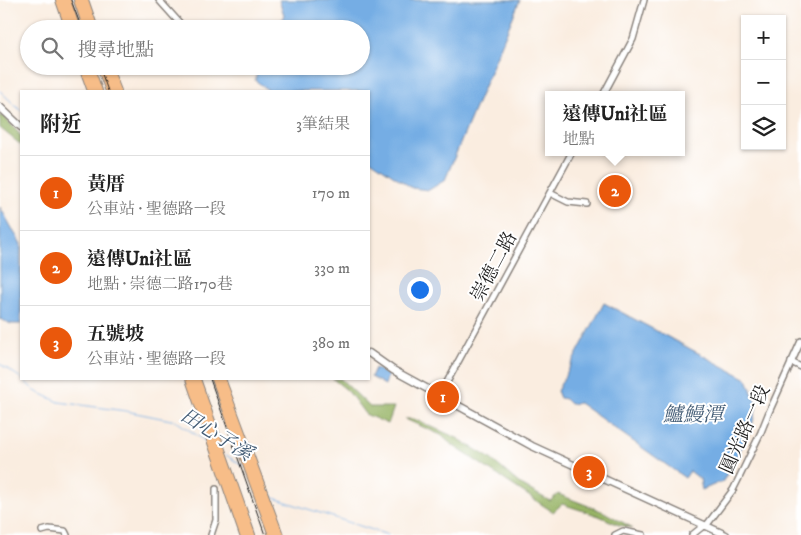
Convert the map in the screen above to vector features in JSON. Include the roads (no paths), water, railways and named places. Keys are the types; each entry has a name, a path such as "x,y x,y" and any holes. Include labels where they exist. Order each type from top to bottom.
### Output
{"main road":[{"path":"60,0 67,20"},
{"path":"66,0 73,20"},
{"path":"78,0 85,20"},
{"path":"84,0 91,20"},
{"path":"86,75 92,90"},
{"path":"92,75 98,90"},
{"path":"104,75 109,88"},
{"path":"108,75 109,88"},
{"path":"110,75 116,90"},
{"path":"190,380 250,535"},
{"path":"196,380 202,408"},
{"path":"220,380 271,521 279,535"},
{"path":"236,502 244,535"},
{"path":"271,521 273,535"}],"street":[{"path":"158,0 177,20"},
{"path":"605,91 633,39 644,0"},
{"path":"0,107 20,126"},
{"name":"崇德二路","path":"440,395 570,156"},
{"path":"550,193 568,202 587,204"},
{"name":"圓光路一段","path":"706,526 733,490 761,432 801,340"},
{"path":"370,354 393,370 532,446 726,535"},
{"path":"791,362 801,367"},
{"path":"211,535 216,520 216,489"},
{"path":"692,535 706,526"},
{"path":"42,531 58,529 65,531 67,535"},
{"path":"615,535 623,531 643,535"}],"water":[{"path":"279,0 520,0 445,180 429,190 412,188 370,160 370,90 268,90 255,80 256,75 370,75 370,20 282,20 284,15"},
{"path":"0,207 20,242 20,324 11,324 0,319"},
{"name":"鱸鰻潭","path":"604,303 747,379 757,405 751,430 723,481 702,490 700,479 690,471 685,478 579,403 570,404 565,399 560,398 557,391"},
{"path":"375,368 388,375 385,385 371,377"}],"waterway":[{"path":"0,91 20,110"},
{"name":"田心子溪","path":"0,364 20,377"},
{"name":"田心子溪","path":"23,380 35,391 59,402 126,411 176,421 208,443"},
{"name":"田心子溪","path":"226,455 244,467"},
{"name":"田心子溪","path":"265,487 274,498 388,535"}],"railway":[{"path":"71,0 79,20"},
{"path":"102,75 108,90"},
{"path":"210,380 265,535"}],"place":[{"name":"遠傳Uni社區","path":"615,191"},
{"name":"黃厝","path":"443,397"},
{"name":"五號坡","path":"589,472"}]}
